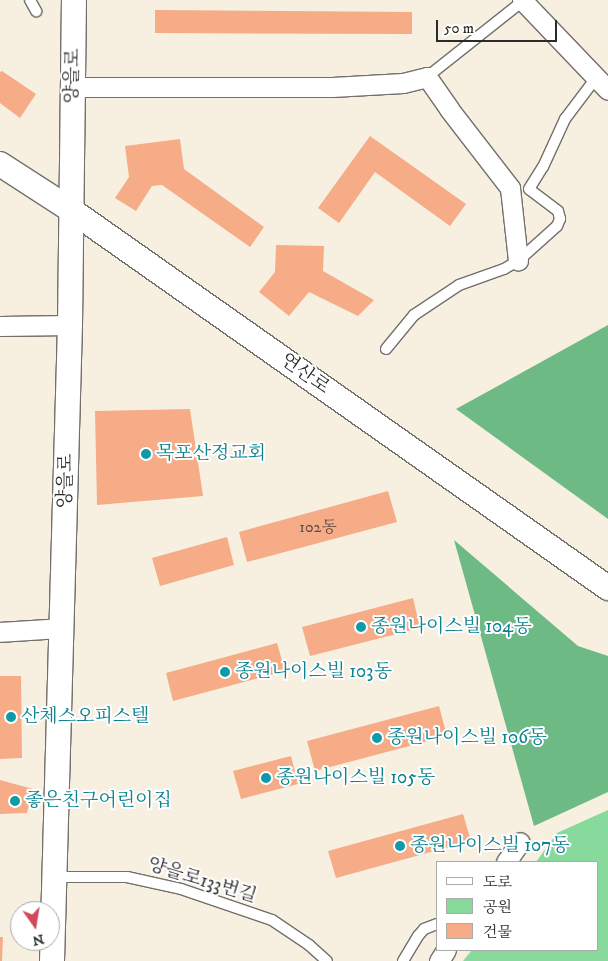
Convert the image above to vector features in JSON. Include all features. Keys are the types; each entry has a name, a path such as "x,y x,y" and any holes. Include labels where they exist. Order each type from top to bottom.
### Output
{"street":[{"name":"양을로","path":"52,961 70,325 74,0"},
{"path":"522,0 602,84"},
{"path":"73,87 332,87 403,83 427,77 449,109 510,188 518,261"},
{"name":"연산로","path":"0,164 71,210 608,588"},
{"path":"0,326 70,325"},
{"path":"0,632 62,628"},
{"path":"507,861 520,842"}],"lane":[{"path":"30,0 36,11"},
{"path":"427,77 522,0"},
{"path":"386,349 414,315 441,295 459,285 504,270 518,261 557,226 560,219 558,211 529,189 543,167 565,119 602,84"},
{"name":"양을로133번길","path":"54,877 127,877 181,889 272,920 309,945 327,961"},
{"path":"403,961 418,936 436,925"}],"green space":[{"path":"608,325 608,519 456,409"},
{"path":"454,540 578,646 608,656 608,792 534,826"},
{"path":"608,810 608,961 463,961 471,951 598,951 598,861 537,861 557,833"}],"building":[{"path":"155,10 412,12 412,34 155,33"},
{"path":"2,71 36,94 20,118 0,103 0,72"},
{"path":"370,136 466,204 450,226 375,172 339,223 318,208"},
{"path":"180,139 184,169 264,227 250,247 162,185 152,186 136,211 115,198 129,177 125,146"},
{"path":"276,245 324,246 323,271 374,300 358,316 309,292 289,316 259,292 275,272"},
{"name":"목포산정교회","path":"190,409 203,496 97,505 95,411"},
{"path":"388,491 397,522 247,562 239,532"},
{"path":"227,537 234,565 160,586 152,558"},
{"name":"종원나이스빌 104동","path":"413,598 420,628 310,656 302,627"},
{"name":"종원나이스빌 103동","path":"277,643 285,671 173,701 166,673"},
{"name":"산체스오피스텔","path":"0,676 21,676 22,758 0,759"},
{"name":"종원나이스빌 106동","path":"439,706 447,736 315,771 307,741"},
{"name":"종원나이스빌 105동","path":"291,756 298,784 241,799 233,771"},
{"name":"좋은친구어린이집","path":"0,780 33,789 27,813 0,814"},
{"name":"종원나이스빌 107동","path":"463,814 471,841 336,878 328,851"},
{"path":"0,937 3,937 2,961 0,961"}],"place":[{"name":"목포산정교회","path":"146,454"},
{"name":"종원나이스빌 104동","path":"361,627"},
{"name":"종원나이스빌 103동","path":"225,672"},
{"name":"산체스오피스텔","path":"11,717"},
{"name":"종원나이스빌 106동","path":"377,738"},
{"name":"종원나이스빌 105동","path":"266,778"},
{"name":"좋은친구어린이집","path":"15,801"},
{"name":"종원나이스빌 107동","path":"400,846"}]}
